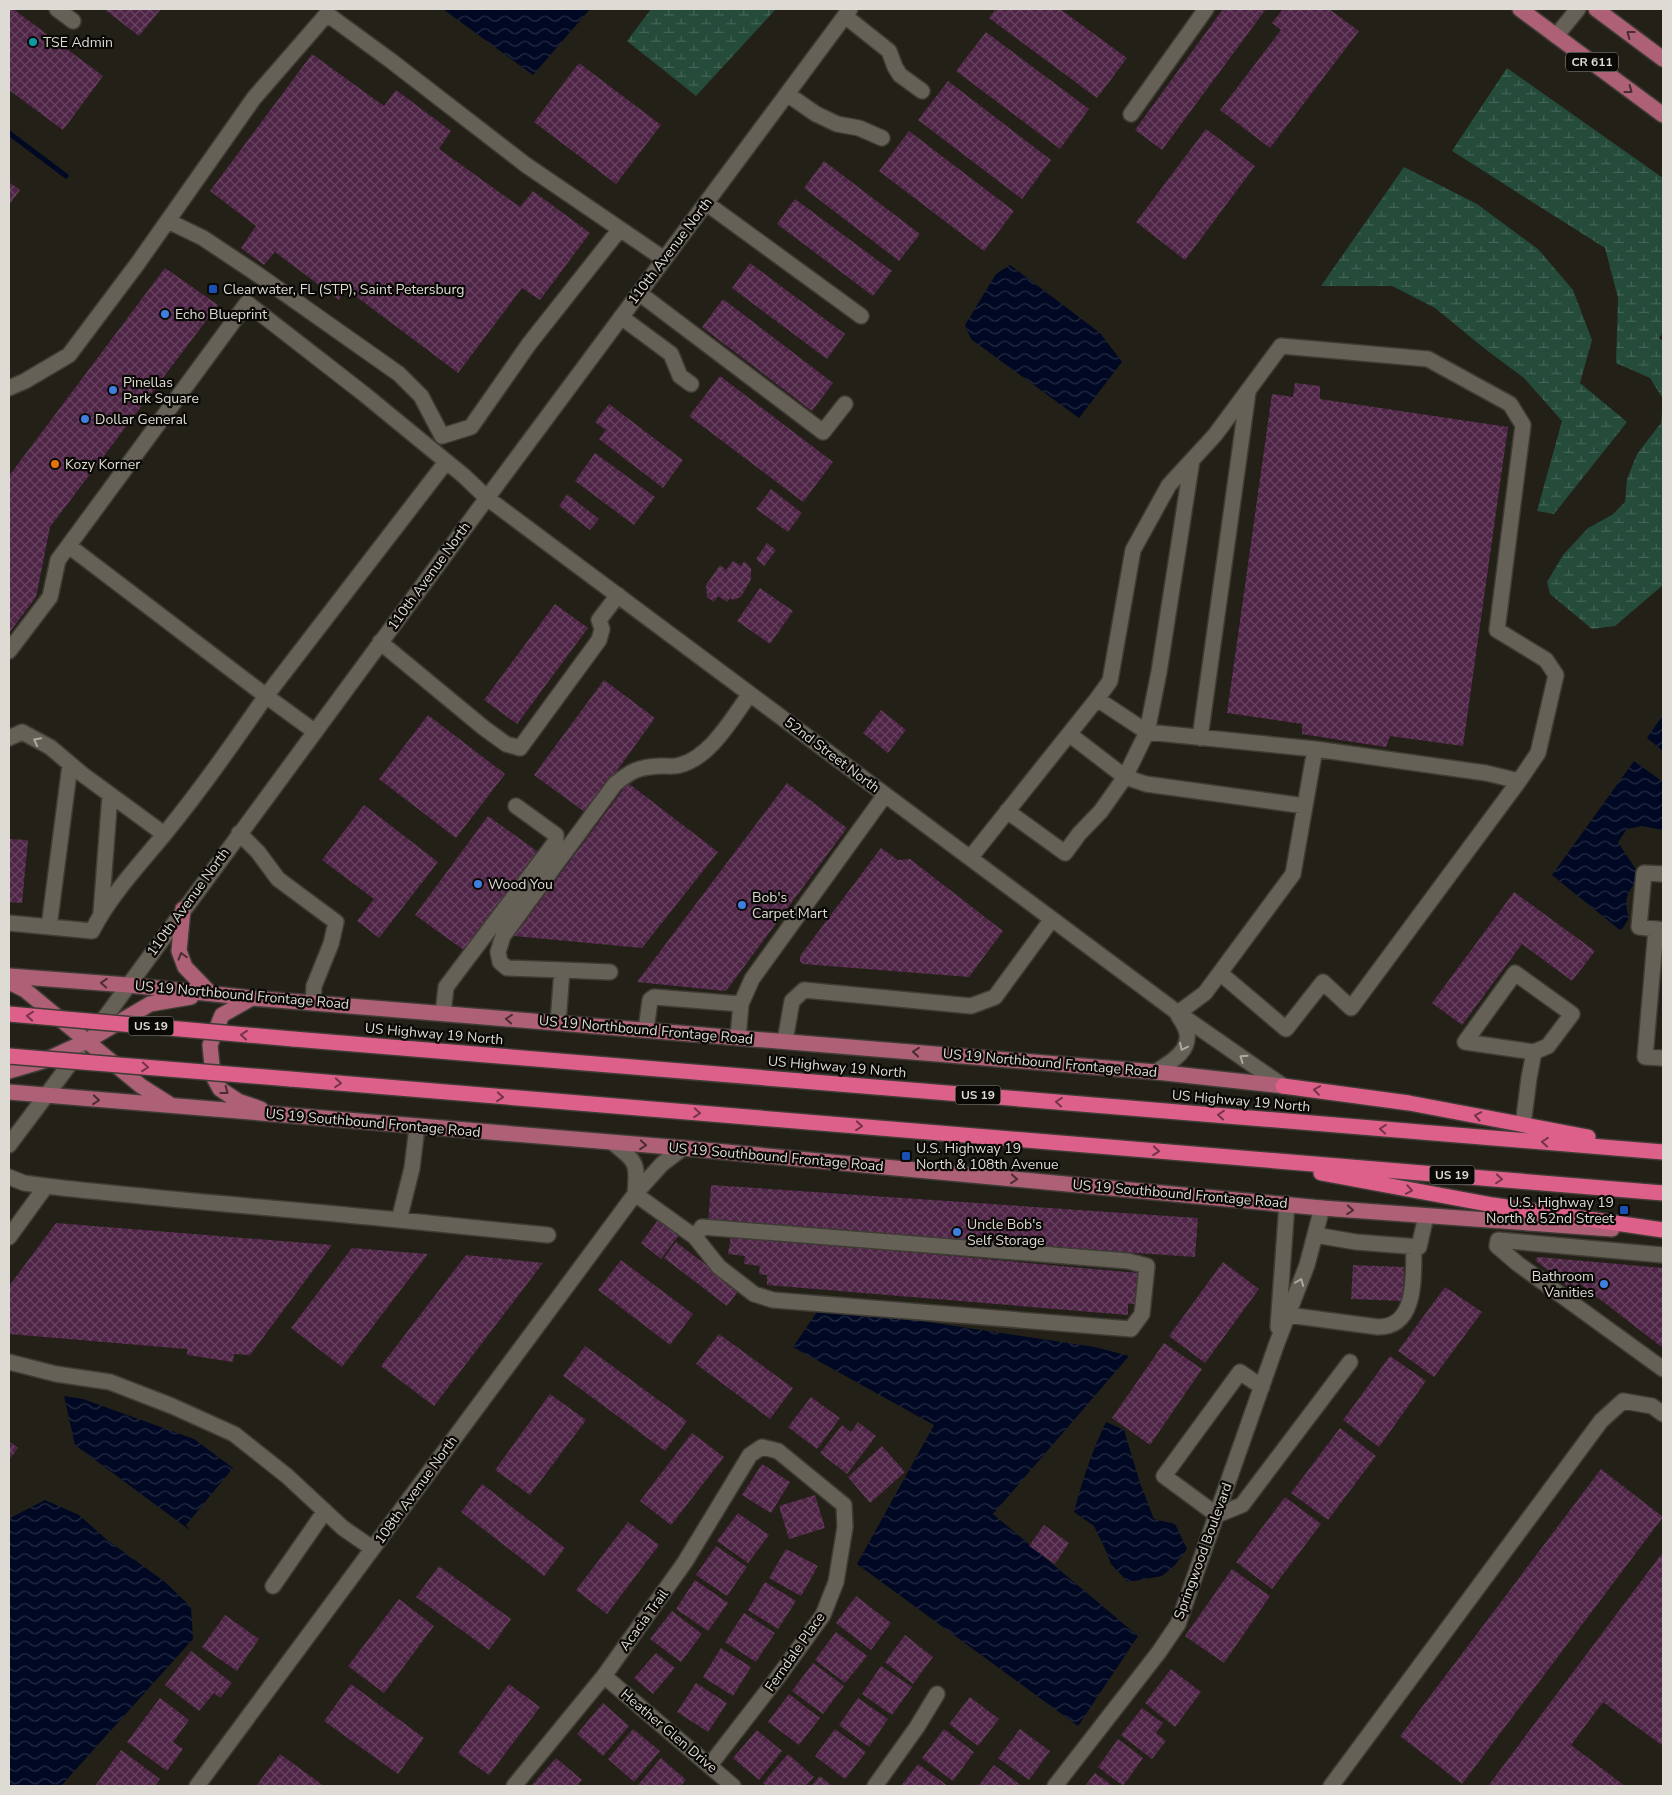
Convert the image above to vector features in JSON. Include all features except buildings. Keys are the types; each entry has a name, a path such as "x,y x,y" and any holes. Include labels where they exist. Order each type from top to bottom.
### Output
{"highway":[{"name":"US Highway 19 North","path":"9,1014 1663,1152"},
{"name":"US 19","path":"9,1056 1663,1193"},
{"path":"1283,1086 1409,1103 1663,1152"},
{"path":"1241,1158 1493,1205 1663,1231"}],"main road":[{"name":"CR 611","path":"1520,9 1663,115"},
{"path":"1596,9 1663,59"},
{"path":"183,909 179,951 185,967 210,993"},
{"name":"US 19 Northbound Frontage Road","path":"9,976 128,985 252,998 1156,1072 1283,1086"},
{"path":"9,982 25,990 141,1086 173,1107"},
{"path":"9,1071 43,1061 87,1041 150,1004 210,993"},
{"path":"252,998 222,1015 210,1045 213,1076 220,1089 238,1101 282,1116"},
{"name":"US 19 Southbound Frontage Road","path":"9,1092 683,1148 1322,1208 1663,1231"}],"street":[{"path":"57,9 73,21"},
{"path":"1131,114 1206,9"},
{"path":"1556,36 1578,9"},
{"path":"847,12 889,51 900,75 922,91"},
{"name":"110th Avenue North","path":"9,1145 847,12"},
{"path":"9,388 25,381 69,355 168,221 254,98 327,14 526,165 664,259"},
{"path":"787,94 816,114 837,124 859,128 882,138"},
{"path":"706,203 861,316"},
{"path":"168,221 203,238 399,374 421,396 442,436 471,427 529,344 620,229"},
{"path":"639,293 823,432 845,404"},
{"name":"52nd Street North","path":"69,546 247,302 446,462 487,498 1178,1013 1283,1086"},
{"path":"621,317 671,354 680,376 691,384"},
{"path":"970,858 1110,681 1133,550 1169,485 1215,436 1281,346 1428,359 1510,404 1523,425 1497,630 1546,660 1556,675 1538,753 1351,1008 1323,982 1286,1030 1220,973"},
{"path":"1200,738 1248,391"},
{"path":"1007,811 1065,853 1079,834 1101,811 1125,777 1147,732 1192,460"},
{"path":"9,923 92,931 101,913 219,763 266,696 446,462"},
{"path":"9,651 50,596 58,560 69,546 314,731"},
{"path":"380,642 484,728 506,744 520,748 600,640 602,629 600,620 618,595"},
{"path":"610,972 507,968 500,962 498,952 504,936 615,784 632,771 652,767 680,766 698,757 721,734 750,694"},
{"path":"1097,699 1147,732 1315,749 1486,773 1519,781"},
{"path":"9,738 22,732 50,748 66,762 164,834"},
{"path":"1068,734 1125,777 1146,784 1305,806"},
{"path":"1156,1072 1178,1057 1186,1045 1187,1033 1178,1013 1205,993 1293,874 1315,749"},
{"path":"49,927 66,762"},
{"path":"101,913 110,795"},
{"path":"738,1037 741,1004 752,979 885,795"},
{"path":"443,1013 446,987 556,841 556,835 516,806"},
{"path":"239,833 258,852 278,879 336,922 331,944 314,986 313,1002"},
{"path":"1663,874 1644,873 1639,927 1660,930 1645,1057 1663,1058"},
{"path":"786,1041 792,1001 804,990 971,1006 995,997 1052,919"},
{"path":"558,1023 562,970"},
{"path":"1515,973 1572,1014 1548,1046 1534,1052 1465,1042 1515,973"},
{"path":"646,1030 650,1000 654,997 741,1004"},
{"path":"1523,1125 1534,1052"},
{"path":"399,1220 412,1168 417,1127"},
{"path":"613,1143 630,1157 638,1170 635,1194 695,1237 719,1267 754,1294 773,1300 1131,1329 1142,1314 1146,1266 1128,1261 702,1227 695,1237"},
{"name":"108th Avenue North","path":"197,1786 635,1194 662,1164 683,1148"},
{"path":"9,1177 24,1184 144,1198 276,1208 548,1235"},
{"path":"9,1238 46,1186"},
{"name":"Springwood Boulevard","path":"1277,1344 1287,1204"},
{"name":"Springwood Boulevard","path":"1054,1786 1159,1652 1178,1624 1277,1344 1307,1265 1322,1208"},
{"path":"1315,1236 1356,1242 1419,1247 1426,1216"},
{"path":"1663,1255 1498,1240 1497,1246 1518,1264 1663,1369"},
{"path":"1288,1315 1378,1328 1388,1327 1400,1321 1411,1302 1414,1246"},
{"path":"9,1362 56,1374 110,1382 172,1406 234,1434 287,1476 343,1528 372,1548"},
{"path":"1262,1387 1240,1372 1164,1476 1216,1515 1242,1505 1350,1362"},
{"path":"1332,1786 1601,1421 1623,1401 1652,1406 1663,1414"},
{"name":"Acacia Trail","path":"514,1786 604,1676 685,1562 750,1455 762,1447"},
{"name":"Ferndale Place","path":"710,1766 823,1615 836,1582 845,1527 844,1505 778,1451 762,1447"},
{"path":"273,1586 324,1511"},
{"name":"Heather Glen Drive","path":"604,1676 733,1786"},
{"path":"875,1786 917,1727 937,1694"}],"green space":[{"path":"651,9 776,9 696,96 627,41"},
{"path":"1507,68 1663,178 1663,332 1659,338 1663,341 1663,399 1650,378 1616,363 1618,298 1605,248 1452,151"},
{"path":"1404,167 1477,204 1538,249 1573,290 1592,340 1580,383 1627,422 1554,514 1537,511 1562,421 1524,378 1435,308 1392,286 1321,286"},
{"path":"1663,399 1663,585 1615,626 1592,629 1550,594 1547,582 1563,555 1588,528 1612,515 1625,502 1627,479 1637,454 1661,423"}],"water":[{"path":"443,9 590,9 533,75"},
{"path":"1010,265 1100,333 1122,362 1079,418 971,339 965,325 996,274"},
{"path":"1663,715 1663,751 1647,738"},
{"path":"1634,761 1663,782 1663,830 1642,826 1627,829 1618,842 1640,876 1627,896 1626,905 1629,918 1621,931 1552,875"},
{"path":"821,1306 1095,1347 1129,1356 993,1514 1138,1636 1078,1726 857,1564 934,1425 793,1347"},
{"path":"64,1396 83,1399 194,1439 233,1468 186,1525 191,1531 75,1445"},
{"path":"1106,1422 1124,1430 1140,1483 1154,1519 1175,1524 1187,1549 1175,1565 1162,1576 1128,1582 1111,1564 1094,1526 1074,1512 1088,1466"},
{"path":"45,1500 79,1515 106,1539 165,1582 191,1607 193,1639 61,1786 9,1786 9,1521 12,1517"}],"waterway":[{"path":"9,133 66,176"}],"place":[{"name":"TSE Admin","path":"33,42"},
{"name":"Clearwater, FL (STP), Saint Petersburg","path":"213,289"},
{"name":"Echo Blueprint","path":"165,314"},
{"name":"Pinellas Park Square","path":"113,390"},
{"name":"Dollar General","path":"85,419"},
{"name":"Kozy Korner","path":"55,464"},
{"name":"Wood You","path":"478,884"},
{"name":"Bob's Carpet Mart","path":"742,905"},
{"name":"U.S. Highway 19 North & 108th Avenue","path":"906,1156"},
{"name":"U.S. Highway 19 North & 52nd Street","path":"1624,1210"},
{"name":"Uncle Bob's Self Storage","path":"957,1232"},
{"name":"Bathroom Vanities","path":"1604,1284"}]}
